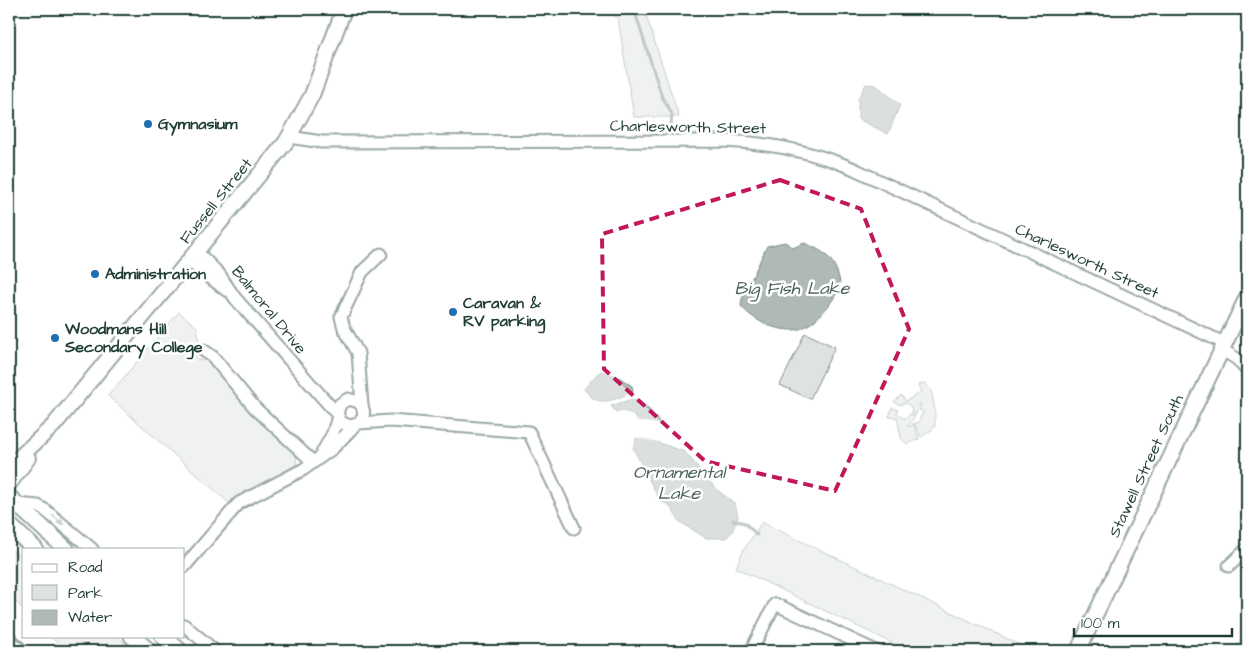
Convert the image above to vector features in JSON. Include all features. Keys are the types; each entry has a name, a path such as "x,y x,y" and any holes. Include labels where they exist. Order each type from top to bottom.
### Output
{"main road":[{"path":"13,500 65,548"},
{"path":"9,525 34,548"},
{"path":"9,535 23,548"},
{"path":"134,638 149,651"},
{"path":"165,638 180,651"}],"street":[{"name":"Fussell Street","path":"9,484 41,439 289,137 312,94 344,9"},
{"name":"Charlesworth Street","path":"289,137 322,142 717,141 765,144 800,150 860,172 1223,346 1247,371"},
{"path":"185,566 239,503 292,477 333,448 364,415 358,375 358,354 344,328 341,317 360,275 381,254"},
{"name":"Balmoral Drive","path":"193,256 219,274 235,298 338,415"},
{"name":"Stawell Street South","path":"1078,651 1247,297"},
{"path":"203,350 213,357 255,408 316,460"},
{"path":"316,460 333,433 339,405 345,400 358,375"},
{"name":"Balmoral Drive","path":"315,390 345,400"},
{"path":"345,400 356,400 362,406 391,422"},
{"path":"338,415 345,424 391,422 529,432 574,528"},
{"name":"Fussell Street","path":"9,467 41,439"},
{"path":"13,500 38,506 46,510 91,548"},
{"path":"1229,566 1247,549"},
{"path":"751,651 775,604 876,651"},
{"path":"185,626 215,651"}],"highlighted area":[{"path":"780,180 861,209 909,329 835,491 705,461 604,369 602,234"}],"green space":[{"path":"606,9 644,9 679,117 634,117 618,19"},
{"path":"179,312 197,327 199,342 193,349 195,357 199,360 210,361 296,455 297,461 294,468 289,472 246,491 230,504 108,396"},
{"path":"805,333 835,347 810,399 780,385"},
{"path":"924,383 928,386 932,396 935,425 933,429 921,437 915,423 918,423 923,412 919,410 921,404 919,403 916,415 911,412 912,408 906,403 901,405 894,402 901,395 906,401 921,392 918,385"},
{"path":"892,407 898,410 897,413 903,418 907,418 910,414 915,416 908,426 911,427 913,423 919,439 907,444 901,438 897,417 889,417"},
{"path":"762,522 1033,651 909,651 736,568 743,551"},
{"path":"9,548 22,558 22,608 9,595"},
{"path":"1247,634 1247,651 1232,651"},
{"path":"52,638 119,638 134,651 66,651"}],"water":[{"path":"866,84 876,85 900,105 888,134 858,119 858,99"},
{"name":"Big Fish Lake","path":"785,242 793,248 804,243 824,253 836,268 840,283 834,298 815,320 800,329 793,330 764,324 741,306 742,299 767,246"},
{"path":"602,371 620,378 632,386 633,392 606,401 600,401 589,395 584,389"},
{"name":"Ornamental Lake","path":"632,399 648,409 658,420 659,443 685,452 716,489 735,504 738,516 732,532 726,538 706,538 680,522 669,505 660,501 633,448 636,441 637,419 630,413 619,410 617,413 611,406"}],"pier":[{"path":"635,420 662,425 661,441 664,443 634,437"}],"waterway":[{"path":"634,9 662,97 672,114 671,125 674,129"},
{"path":"733,520 745,523 757,535"}],"railway":[{"path":"9,629 31,651"}],"place":[{"name":"Gymnasium","path":"148,124"},
{"name":"Administration","path":"95,274"},
{"name":"Caravan & RV parking","path":"453,312"},
{"name":"Woodmans Hill Secondary College","path":"55,338"}]}
